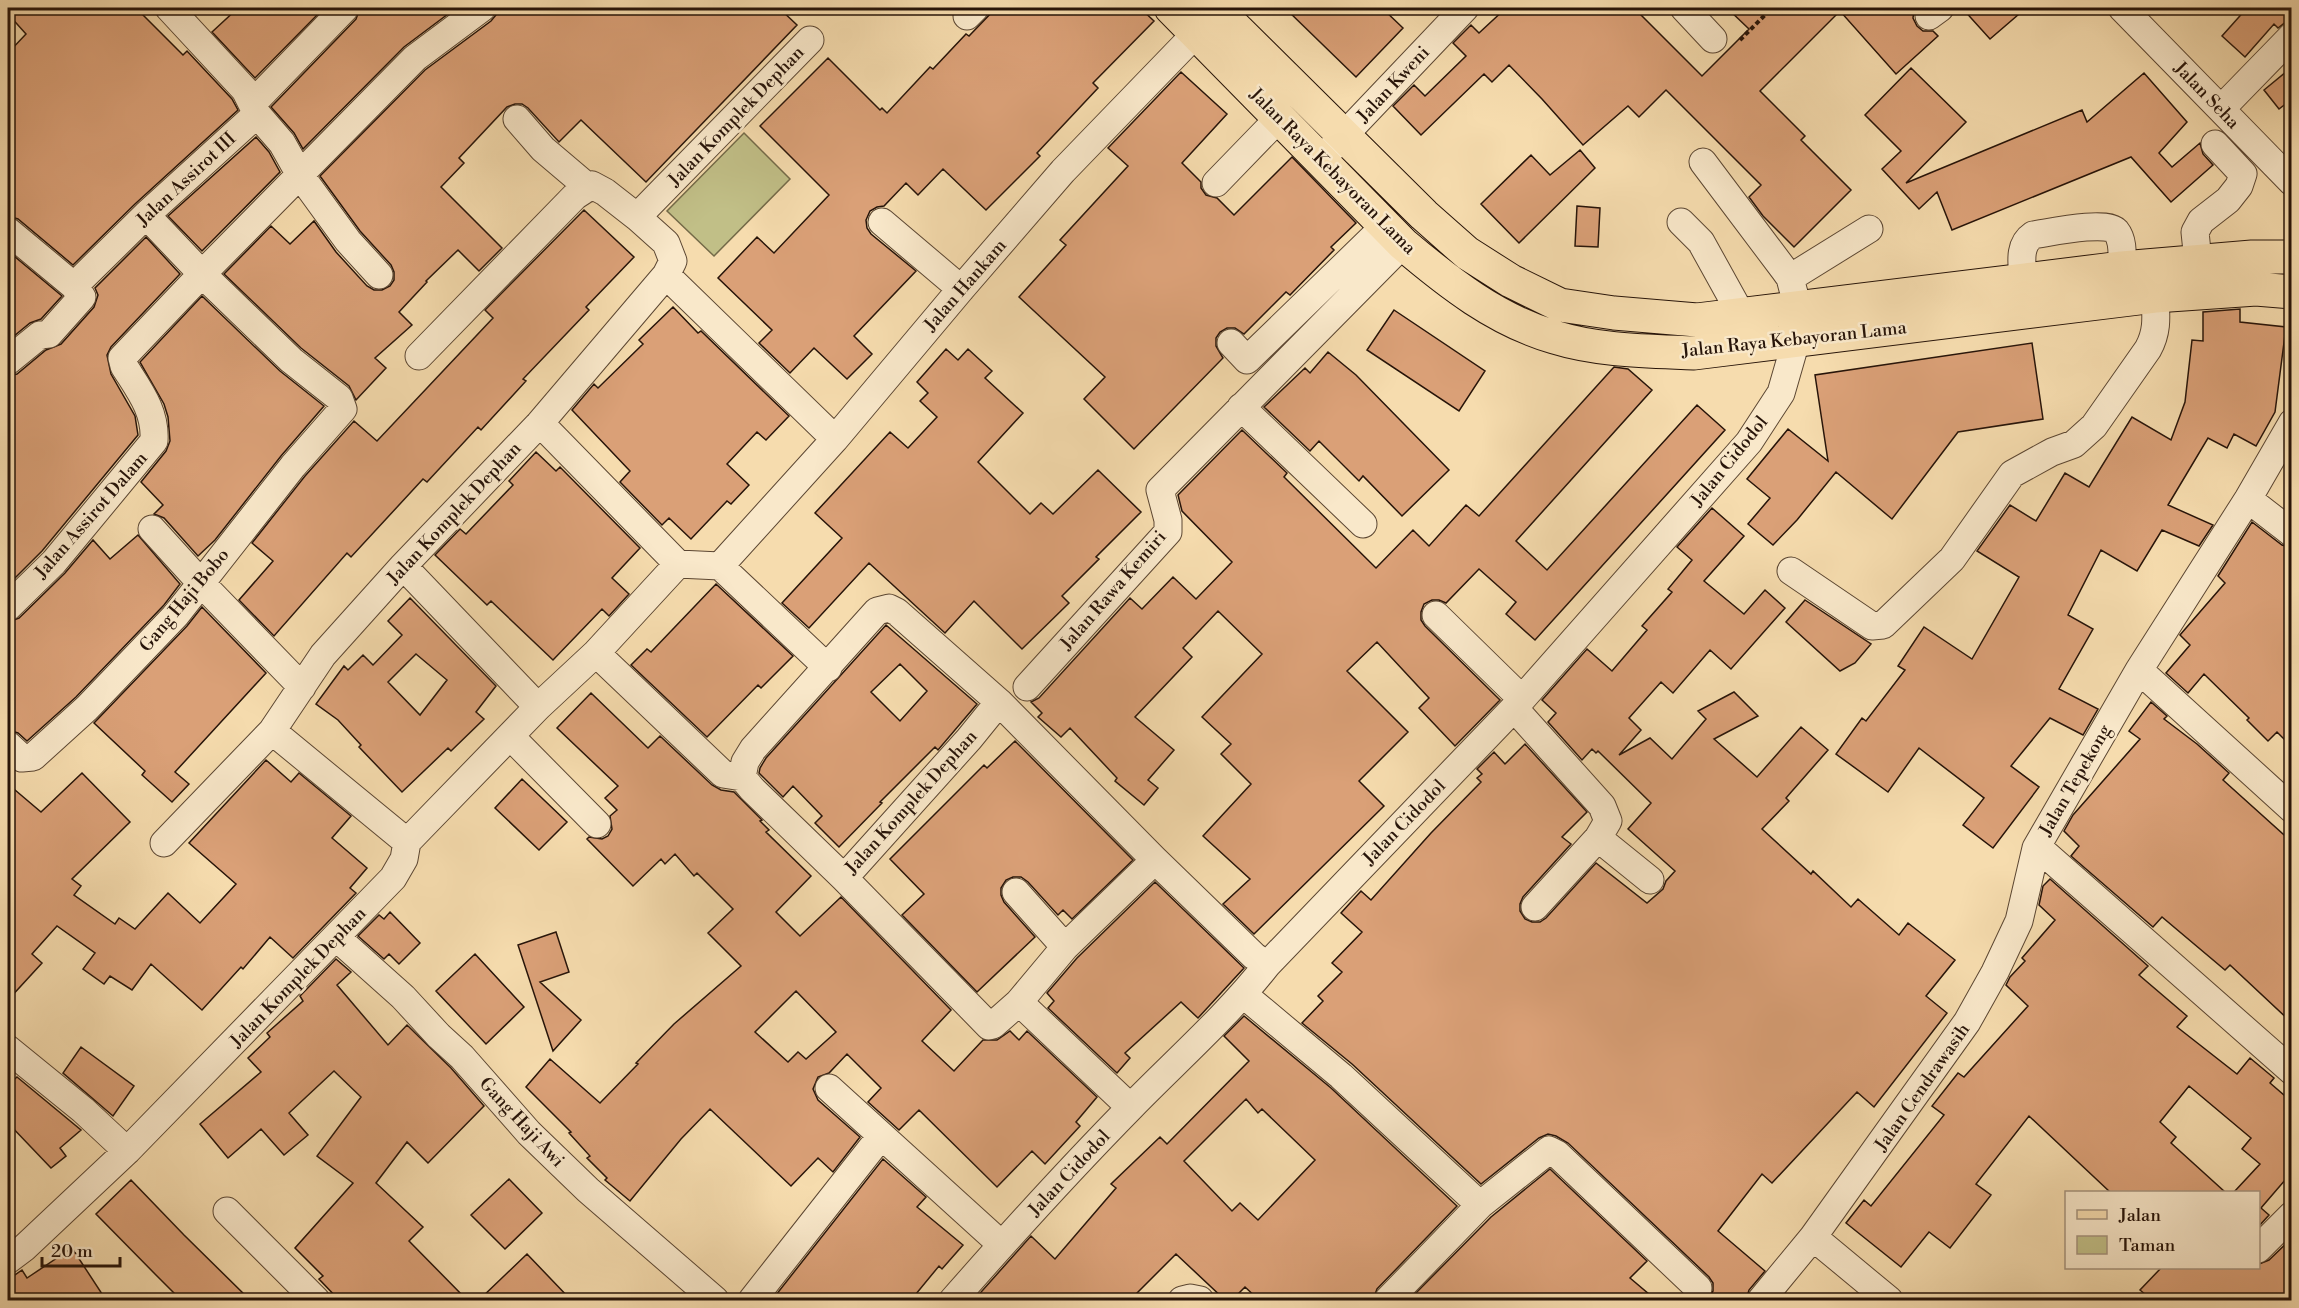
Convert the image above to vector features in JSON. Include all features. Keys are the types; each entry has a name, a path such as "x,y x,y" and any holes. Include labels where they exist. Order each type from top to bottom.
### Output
{"main road":[{"name":"Jalan Raya Kebayoran Lama","path":"1171,8 1210,17 1344,136 1424,215 1467,253 1510,281 1560,305 1668,319 1697,320 1742,316 1792,294 2023,280 2252,256 2292,257"},
{"name":"Jalan Raya Kebayoran Lama","path":"1210,17 1279,118 1394,235 1443,278 1480,303 1520,324 1552,337 1627,350 1694,353 2155,296 2256,290 2292,292"}],"street":[{"path":"169,8 245,90 255,109 282,143 300,176 348,241 379,276"},
{"name":"Jalan Assirot III","path":"74,286 255,109 345,8"},
{"name":"Jalan Assirot Dalam","path":"8,607 54,562 154,441 155,427 152,416 124,366 122,358 415,58 482,8"},
{"name":"Jalan Kweni","path":"1320,160 1466,8"},
{"path":"1684,8 1713,39"},
{"name":"Jalan Seha","path":"2122,8 2292,182"},
{"name":"Jalan Hankam","path":"720,566 835,439 1063,171 1210,17"},
{"path":"2221,110 2292,36"},
{"name":"Jalan Komplek Dephan","path":"637,218 810,40"},
{"path":"1215,183 1279,118"},
{"path":"517,119 543,149 588,188"},
{"path":"2215,144 2243,174"},
{"path":"2198,261 2195,231 2201,220 2228,200 2239,186 2243,174 2265,155"},
{"path":"1703,162 1792,294 1869,229"},
{"path":"419,356 575,196 592,185 605,192 666,243 673,261 666,275 835,439"},
{"path":"146,214 202,274"},
{"path":"882,222 961,289"},
{"path":"1681,222 1701,242 1742,316"},
{"path":"2023,280 2023,245 2027,239 2033,235 2101,226 2113,228 2117,233 2122,250 2122,268"},
{"path":"8,231 74,286 82,297 49,334 40,335 8,361"},
{"path":"1231,343 1248,360 1394,235"},
{"name":"Jalan Rawa Kemiri","path":"1027,687 1168,532 1168,520 1160,490 1241,407 1394,235"},
{"path":"1443,278 1467,253"},
{"name":"Gang Haji Bobo","path":"8,745 22,758 33,757 87,708 176,615 293,466 342,409 339,398 291,360 202,274"},
{"name":"Jalan Komplek Dephan","path":"164,843 272,731 323,655 403,566 540,423 666,275"},
{"name":"Jalan Cidodol","path":"953,1300 1130,1107 1244,995 1267,965 1518,703 1749,442 1781,393 1796,341 1792,294"},
{"path":"1791,571 1872,626 1883,625 1952,559 2012,474 2052,452 2074,444 2094,426 2155,337 2157,322 2155,296"},
{"path":"1552,337 1560,305"},
{"path":"1241,407 1363,524"},
{"path":"540,423 678,564 720,566 828,668"},
{"name":"Jalan Tepekong","path":"2292,423 2248,499 2139,670 2036,848 2292,1071"},
{"path":"2248,499 2292,533"},
{"path":"152,529 302,687"},
{"path":"272,731 407,842 538,707 596,652 678,564"},
{"path":"403,566 538,707"},
{"path":"596,652 723,774 742,777 745,762 753,749 877,611 889,609 897,612 999,702 1155,860 1254,956 1267,965"},
{"path":"1436,615 1518,703 1602,806 1608,821 1598,838 1535,907"},
{"path":"2139,670 2292,809"},
{"name":"Jalan Komplek Dephan","path":"742,777 760,798 844,878 969,739 999,702"},
{"path":"510,736 597,824"},
{"path":"1598,838 1650,880"},
{"name":"Jalan Komplek Dephan","path":"8,1260 24,1248 128,1151 337,938 393,878 404,859 407,842"},
{"name":"Jalan Cendrawasih","path":"1761,1300 1814,1237 1973,1012 2019,921 2036,848"},
{"path":"844,878 989,1026 1019,1002 1065,947 1155,860"},
{"path":"1016,892 1065,947"},
{"name":"Gang Haji Awi","path":"337,938 403,997 462,1057 529,1133 588,1190 715,1300"},
{"path":"1244,995 1341,1076 1480,1205"},
{"path":"1019,1002 1130,1107"},
{"path":"8,1049 83,1110 128,1151"},
{"path":"829,1088 1002,1245"},
{"path":"752,1300 881,1136"},
{"path":"1388,1300 1480,1205 1549,1149 1557,1154 1698,1288"},
{"path":"227,1211 316,1300"},
{"path":"2260,1249 2292,1215"},
{"path":"1814,1237 1889,1300"},
{"path":"1182,1300 1190,1298 1200,1300"}],"path":[{"path":"1713,39 1725,47 1736,44 1772,8"}],"green space":[{"path":"744,133 790,179 714,256 667,211"}],"building":[{"path":"8,8 136,8 183,55 187,51 232,99 238,110 135,204 73,265 18,219 8,216 8,53 26,34 8,14"},
{"path":"238,8 324,8 255,78 212,32"},
{"path":"360,8 456,8 404,47 303,149 294,133 271,107 356,19"},
{"path":"498,8 779,8 797,25 646,182 581,120 559,142 528,108 522,104 507,107 459,158 464,163 441,187 502,248 479,271 458,250 426,281 399,312 412,325 375,358 386,368 356,400 349,386 301,348 224,274 271,226 290,244 314,221 336,252 367,286 374,290 382,290 390,286 394,280 391,265 360,231 320,176 425,70 491,21"},
{"path":"996,8 1140,8 1154,21 1093,83 1098,88 1037,153 1040,156 986,210 943,169 918,195 906,183 884,206 870,211 866,220 871,234 916,271 854,336 872,354 847,379 814,348 790,373 759,343 772,330 718,278 757,237 774,253 829,195 760,126 828,58 880,110 882,108 887,113 930,67 933,69 966,34 969,36"},
{"path":"1285,8 1382,8 1403,28 1356,77"},
{"path":"1506,8 1634,8 1702,76 1749,29 1727,8 1912,8 1917,26 1923,31 1933,31 1938,36 1896,74 1840,11 1760,91 1805,136 1801,140 1851,190 1794,247 1763,216 1749,197 1761,185 1666,90 1639,117 1628,106 1583,145 1509,65 1492,82 1484,74 1421,135 1393,106 1414,85 1425,96 1466,56 1453,43 1471,25 1479,33"},
{"path":"1962,8 2026,8 1990,39"},
{"path":"2247,8 2292,8 2292,21 2287,21 2278,28 2274,24 2245,57 2222,36"},
{"path":"2292,67 2292,99 2279,109 2264,90"},
{"path":"1911,68 1966,122 1906,183 2082,110 2087,122 2144,73 2187,122 2159,153 2172,167 2200,143 2203,154 2213,165 2171,202 2131,157 1952,230 1937,192 1919,209 1882,169 1901,151 1865,115"},
{"path":"1181,72 1227,114 1182,163 1201,182 1201,188 1206,195 1217,198 1234,215 1292,157 1356,223 1331,247 1334,250 1290,295 1286,292 1244,334 1235,328 1227,328 1220,332 1216,338 1216,346 1223,358 1134,449 1084,399 1105,377 1019,297 1066,245 1060,240 1128,166 1108,148"},
{"path":"256,137 269,152 280,172 202,251 168,216"},
{"path":"1580,150 1595,168 1519,243 1481,204 1531,155 1550,175"},
{"path":"1577,206 1600,208 1598,247 1575,246"},
{"path":"584,210 634,257 586,307 589,310 523,379 526,381 481,430 478,427 427,482 423,479 351,557 347,553 274,636 239,600 273,561 252,543 305,476 354,421 377,441 493,318 485,310"},
{"path":"146,237 180,274 111,347 107,355 111,374 135,416 138,435 42,551 8,585 8,376 17,374 46,350 61,344 94,307 98,295 95,288"},
{"path":"8,251 62,296 41,319 30,323 8,341"},
{"path":"202,296 280,371 324,406 281,456 215,540 198,556 164,518 154,514 163,505 141,482 166,451 170,441 168,417 164,404 140,362"},
{"path":"673,307 698,333 701,331 789,416 766,440 757,432 727,464 749,485 731,504 727,501 691,539 669,518 662,525 620,482 630,471 572,410 594,384 598,388 643,344 639,340"},
{"path":"2240,309 2240,322 2286,327 2275,412 2256,446 2234,434 2227,448 2208,438 2168,505 2213,525 2199,546 2162,530 2137,571 2101,550 2068,615 2093,629 2059,689 2098,709 2083,735 2050,718 2011,766 2039,787 1993,848 1963,825 1984,798 1919,748 1888,792 1836,754 1862,718 1866,721 1905,670 1898,666 1924,627 1972,659 2019,577 1977,551 2010,505 2036,521 2065,473 2089,487 2132,417 2171,440 2185,402 2192,340 2203,341 2203,312"},
{"path":"1394,310 1485,371 1459,411 1367,350"},
{"path":"2032,343 2043,419 1958,432 1892,519 1836,472 1797,520 1773,545 1748,524 1770,498 1747,479 1788,429 1828,461 1815,375"},
{"path":"946,349 958,360 968,349 992,371 985,378 1023,413 978,462 1030,514 1041,503 1053,514 1098,470 1141,512 1096,557 1099,559 1062,596 1069,603 1022,649 974,601 945,633 869,563 809,628 782,603 842,538 815,513 890,432 908,448 937,417 920,401 928,393 917,382"},
{"path":"1328,352 1356,375 1449,470 1402,516 1363,476 1359,481 1319,441 1310,451 1264,407 1305,368 1310,373"},
{"path":"1614,367 1628,369 1652,390 1516,541 1547,570 1697,405 1725,430 1535,640 1506,614 1516,602 1479,569 1446,603 1432,600 1424,604 1421,620 1425,626 1500,700 1455,746 1419,708 1429,698 1377,642 1347,671 1408,732 1359,781 1384,806 1254,934 1223,904 1250,879 1203,836 1251,784 1221,754 1231,744 1202,717 1262,654 1218,611 1183,648 1192,657 1135,717 1174,750 1148,780 1158,788 1144,805 1115,781 1117,778 1070,728 1061,737 1038,717 1042,713 1031,702 1039,698 1130,598 1142,609 1173,577 1196,599 1232,562 1182,511 1178,495 1242,430 1287,473 1284,477 1376,568 1413,530 1429,546 1466,505 1479,516"},
{"path":"536,452 556,471 560,467 640,548 612,578 629,594 609,616 602,609 553,660 491,601 487,605 435,555 460,529 466,534 513,485 509,481"},
{"path":"1712,508 1744,536 1704,581 1744,614 1765,590 1785,608 1731,669 1710,650 1673,693 1661,682 1629,718 1641,730 1619,755 1650,738 1672,759 1706,719 1698,711 1734,692 1758,716 1714,739 1757,777 1801,727 1828,750 1786,798 1789,801 1762,829 1811,874 1813,871 1851,907 1858,899 1899,935 1908,923 1955,960 1926,996 1947,1013 1874,1107 1857,1092 1772,1183 1762,1174 1718,1231 1765,1271 1749,1290 1746,1300 1707,1300 1713,1291 1713,1283 1709,1277 1568,1143 1556,1136 1548,1134 1539,1138 1481,1184 1352,1064 1302,1023 1323,1001 1318,996 1342,972 1332,963 1362,932 1341,913 1361,891 1371,900 1481,782 1477,778 1482,774 1477,769 1494,752 1505,764 1525,744 1587,812 1562,837 1571,844 1523,897 1520,911 1525,919 1540,922 1546,918 1596,863 1647,903 1663,889 1666,881 1675,871 1628,829 1651,803 1598,751 1596,753 1592,749 1582,760 1548,722 1556,713 1542,700 1587,649 1612,671 1647,630 1642,626 1672,592 1668,589 1692,560 1677,547"},
{"path":"2252,522 2282,545 2292,548 2292,747 2277,732 2268,741 2247,720 2249,718 2204,674 2188,693 2166,673 2190,645 2180,635 2225,583 2218,576"},
{"path":"138,535 180,584 164,605 76,697 27,741 18,733 8,730 8,622 19,618 65,573 93,540 110,559"},
{"path":"716,584 793,656 761,688 758,685 707,737 631,665 647,649 651,652"},
{"path":"410,598 496,686 476,712 484,719 451,751 448,748 402,792 359,747 361,745 338,720 316,704 344,666 348,670 363,655 373,665 402,635 388,621","holes":["416,654 447,680 420,715 388,682"]},
{"path":"1805,600 1871,644 1855,663 1840,671 1786,622"},
{"path":"202,607 266,673 175,772 189,784 172,802 142,775 145,771 94,723 187,626"},
{"path":"886,625 977,704 938,750 935,747 839,847 815,823 822,816 793,786 783,797 759,773 766,758","holes":["900,664 927,691 900,721 871,692"]},
{"path":"591,693 648,748 660,736 712,785 721,790 734,792 762,820 760,821 769,830 766,832 811,876 776,912 800,936 841,897 951,1010 922,1041 954,1071 983,1040 997,1040 1010,1031 1019,1040 1027,1031 1097,1097 1076,1122 1080,1126 1045,1164 1032,1151 997,1187 919,1110 899,1130 868,1102 881,1088 847,1054 829,1073 818,1077 813,1089 818,1100 860,1137 833,1172 818,1158 791,1186 710,1109 681,1139 630,1201 605,1180 607,1178 587,1158 590,1156 569,1133 571,1132 526,1087 550,1059 600,1103 674,1024 741,966 708,933 733,909 697,873 694,876 675,854 665,864 661,859 633,886 587,839 589,837 602,839 608,836 612,829 610,816 617,810 605,798 618,786 557,728","holes":["796,991 836,1032 806,1059 798,1052 788,1062 755,1032"]},
{"path":"2151,702 2167,716 2164,719 2197,744 2229,773 2223,780 2292,842 2292,1023 2230,965 2225,970 2162,917 2153,927 2071,856 2079,846 2064,831 2073,815 2140,739 2129,731"},
{"path":"1015,741 1133,860 1072,919 1063,910 1058,915 1021,877 1006,880 1001,888 1004,902 1035,937 977,992 902,915 924,894 890,859 984,765 987,768"},
{"path":"266,760 291,782 299,773 351,816 332,838 367,868 350,888 356,893 293,958 270,937 243,969 241,967 202,1010 151,964 132,990 110,976 104,984 83,969 95,953 57,926 32,954 42,963 8,1000 8,784 41,812 82,773 130,822 72,879 81,886 74,895 115,924 119,918 135,929 168,893 200,923 236,884 189,843"},
{"path":"522,779 567,822 539,850 495,808"},
{"path":"2050,879 2148,966 2139,975 2187,1016 2177,1027 2237,1074 2250,1058 2274,1078 2270,1083 2292,1102 2292,1172 2261,1208 2269,1215 2260,1225 2260,1191 2235,1191 2260,1164 2242,1149 2251,1138 2189,1086 2160,1122 2176,1137 2171,1143 2224,1191 2109,1191 2029,1116 1976,1184 1991,1195 1950,1248 1929,1232 1901,1267 1846,1223 1864,1200 1871,1206 1944,1115 1932,1106 1958,1073 1964,1077 2028,1006 2006,985 2010,977 2025,961 2022,958 2055,920 2039,905 2043,886"},
{"path":"1155,882 1244,968 1198,1018 1181,1002 1125,1053 1130,1058 1117,1073 1048,1008 1054,1001 1047,993 1077,958"},
{"path":"390,912 420,943 399,964 389,954 384,959 358,936 379,915 384,919"},
{"path":"556,932 569,972 540,982 581,1020 553,1051 518,945"},
{"path":"475,954 524,1007 486,1044 436,991"},
{"path":"336,959 351,972 337,985 388,1045 407,1025 451,1068 484,1106 428,1163 407,1142 376,1183 423,1227 409,1241 467,1300 339,1300 319,1279 323,1276 295,1248 353,1183 317,1156 361,1097 334,1071 289,1113 308,1135 284,1155 261,1129 228,1158 200,1124 261,1072 248,1058 270,1037 267,1033 303,1001 300,996"},
{"path":"1244,1016 1331,1088 1457,1206 1377,1289 1373,1300 1259,1300 1245,1287 1232,1300 1225,1300 1176,1254 1130,1300 974,1300 1031,1236 1055,1259 1116,1188 1111,1184 1160,1137 1167,1144 1249,1061 1224,1036","holes":["1246,1099 1258,1113 1262,1109 1315,1160 1258,1220 1240,1203 1232,1211 1184,1161"]},
{"path":"81,1047 134,1086 113,1116 63,1073"},
{"path":"17,1077 81,1130 60,1148 66,1156 51,1168 8,1123 8,1085"},
{"path":"883,1159 926,1197 917,1207 963,1245 942,1269 939,1266 911,1300 772,1300"},
{"path":"1550,1169 1647,1261 1630,1278 1656,1300 1409,1300 1491,1217"},
{"path":"509,1179 542,1213 505,1249 471,1215"},
{"path":"131,1180 250,1300 181,1300 155,1274 96,1214"},
{"path":"2292,1238 2292,1300 2152,1300 2140,1290 2160,1269 2260,1269 2260,1264 2269,1260"},
{"path":"72,1248 106,1300 8,1300 8,1280 22,1270 27,1278"},
{"path":"527,1254 571,1300 479,1300"}]}
